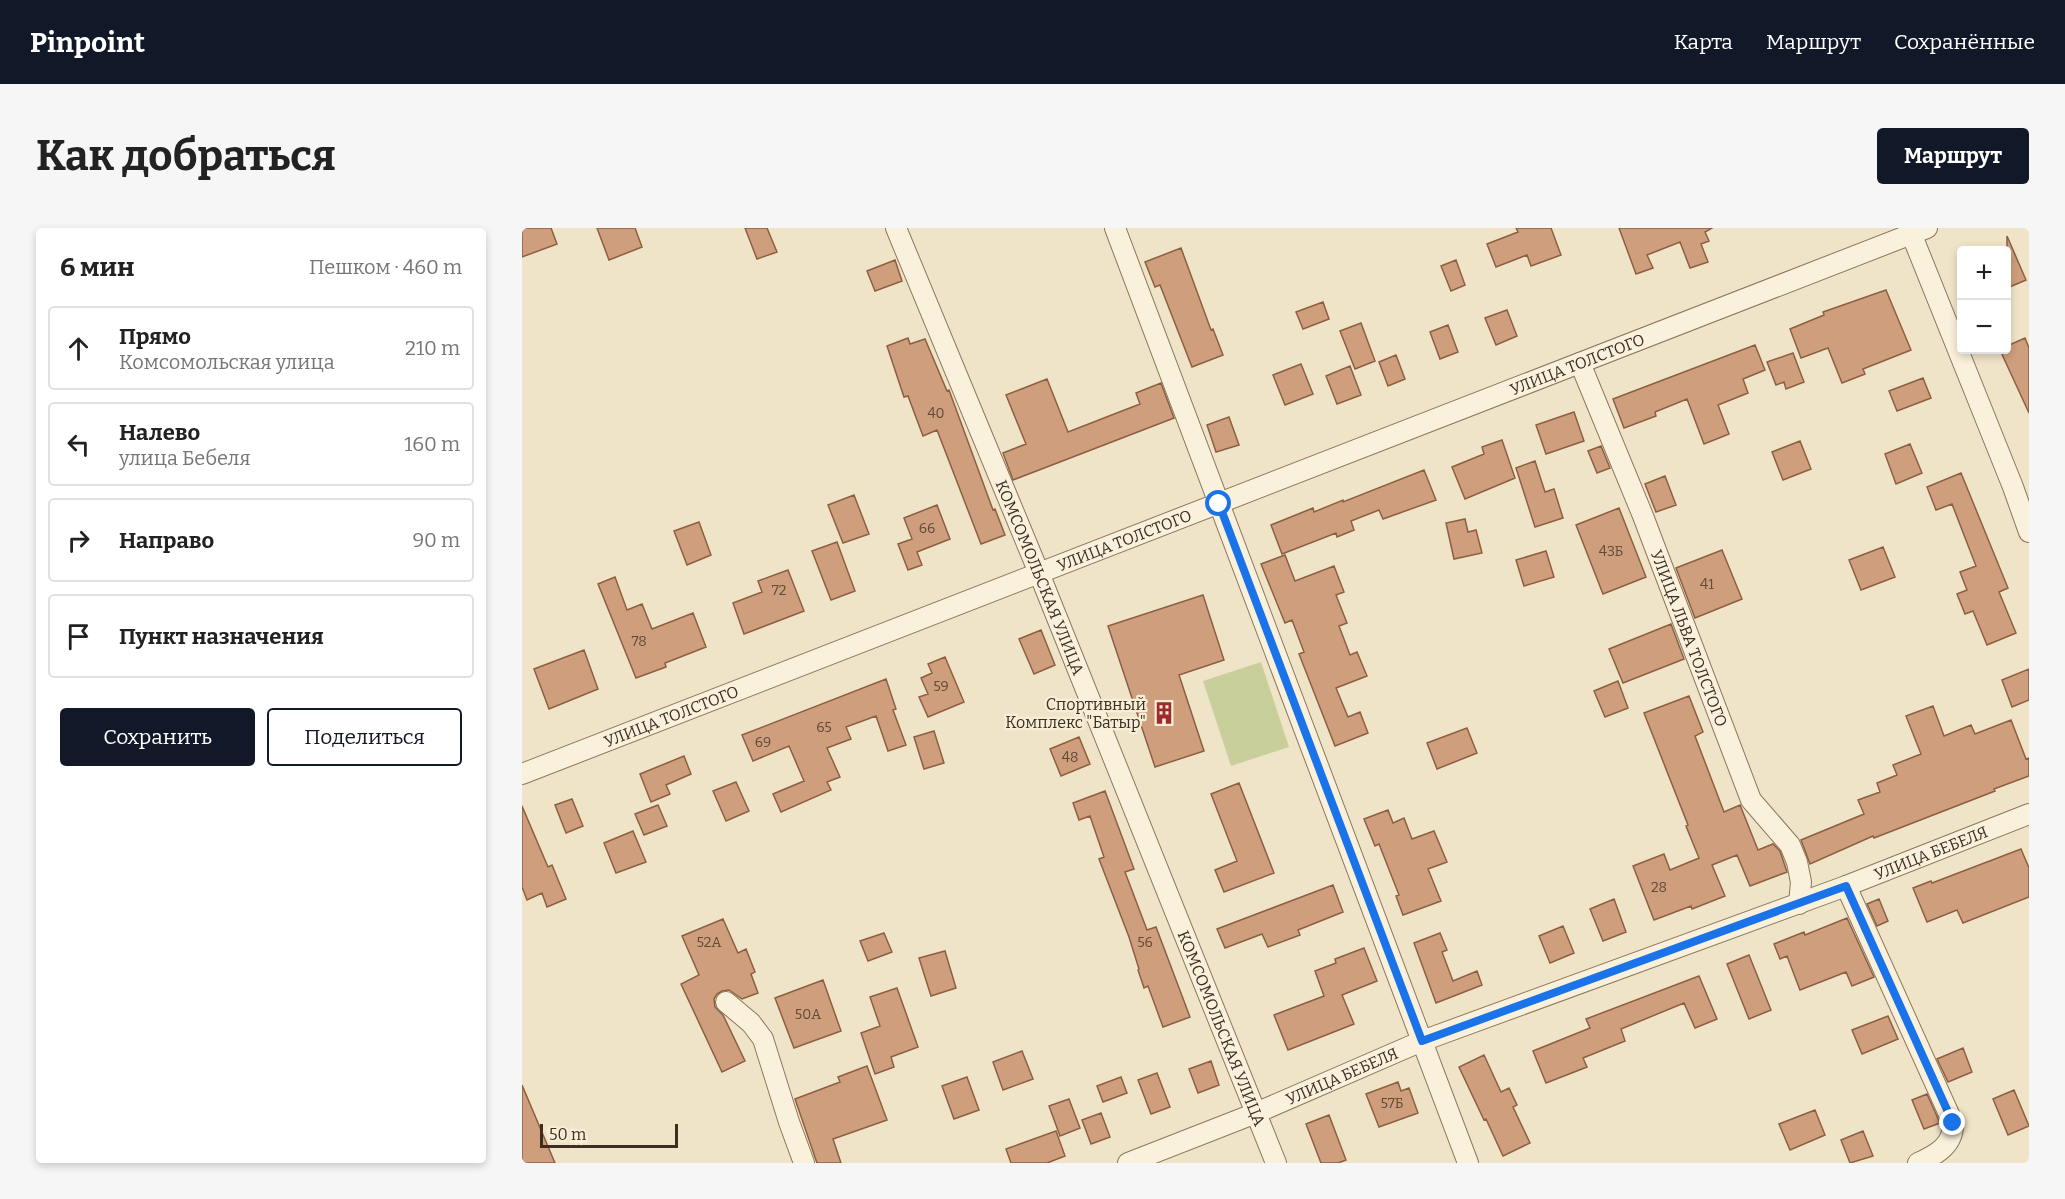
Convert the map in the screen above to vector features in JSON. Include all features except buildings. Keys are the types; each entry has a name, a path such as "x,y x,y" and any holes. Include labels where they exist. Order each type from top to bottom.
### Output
{"street":[{"name":"КОМСОМОЛЬСКАЯ УЛИЦА","path":"896,228 1039,573 1276,1163"},
{"path":"1115,228 1468,1163"},
{"name":"УЛИЦА ТОЛСТОГО","path":"522,774 1219,504 1916,230"},
{"path":"1916,230 2029,532"},
{"name":"УЛИЦА ЛЬВА ТОЛСТОГО","path":"1580,363 1643,516 1750,800 1790,845 1797,862 1801,882 1799,904"},
{"name":"УЛИЦА БЕБЕЛЯ","path":"1128,1163 1256,1113 1422,1041 1799,904 2029,814"},
{"path":"1846,886 1953,1123 1953,1132 1945,1147 1934,1156 1918,1163"},
{"path":"726,1002 751,1023 763,1039 804,1163"}],"green space":[{"path":"1261,662 1289,747 1231,766 1203,681"}],"place":[{"name":"Спортивный Комплекс \"Батыр\"","path":"1164,713"}],"route":[{"path":"1219,504 1422,1041 1846,886 1953,1123"}]}
